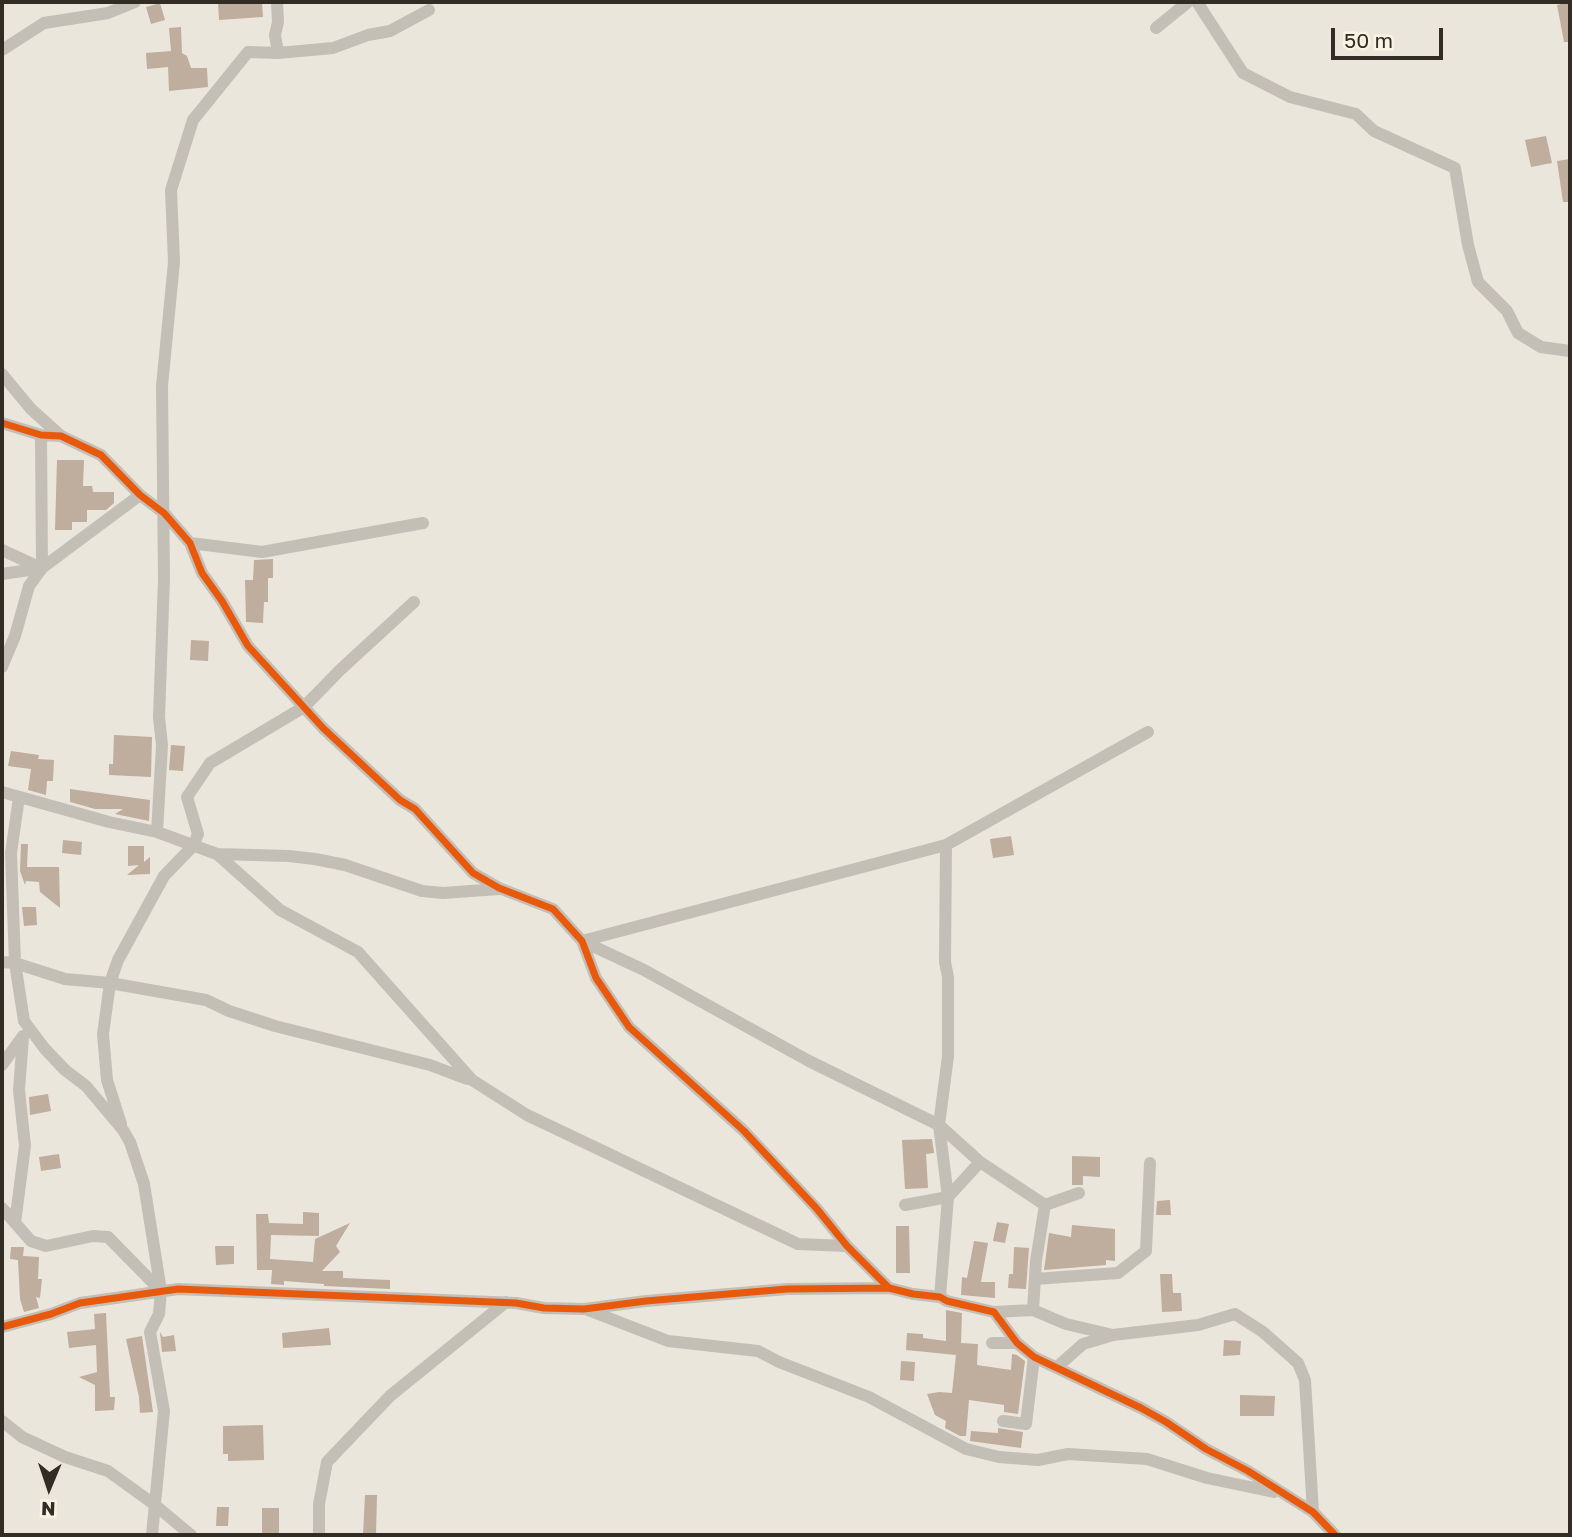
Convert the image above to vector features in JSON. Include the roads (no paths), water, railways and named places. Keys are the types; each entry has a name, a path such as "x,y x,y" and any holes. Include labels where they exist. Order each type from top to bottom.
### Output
{"street":[{"path":"2,50 44,23 108,13 135,2"},
{"path":"277,2 278,23 275,34 278,53"},
{"path":"1156,28 1188,2"},
{"path":"1197,2 1243,73 1290,97 1356,114 1374,131 1455,168 1468,245 1478,282 1507,310 1518,333 1541,348 1570,351"},
{"path":"157,832 162,745 159,717 164,579 162,386 174,262 171,190 193,120 248,52 278,53 333,48 368,35 390,31 429,10"},
{"path":"2,374 31,409 61,436 101,455 140,495 164,513 190,543 202,573 248,646 373,776 400,800 415,809 474,873 499,888 553,909 582,941 596,978 629,1027 744,1132 817,1209 847,1246 889,1288"},
{"path":"2,423 41,435 61,436"},
{"path":"41,435 42,568"},
{"path":"2,667 15,636 29,586 42,568 140,495"},
{"path":"190,543 262,552 423,523"},
{"path":"2,550 42,568"},
{"path":"2,575 42,568"},
{"path":"123,1130 107,1080 103,1034 110,983 118,960 164,876 193,846 198,834 187,797 210,763 304,707 414,602"},
{"path":"582,941 946,845 1147,732"},
{"path":"2,792 108,822 157,832 217,854 315,859 345,865 422,891 443,893 499,888"},
{"path":"15,1223 25,1146 19,1090 25,1032 15,963 11,853 19,797"},
{"path":"940,1297 948,1197 939,1125 948,1056 948,977 945,962 946,845"},
{"path":"217,854 280,910 358,952 472,1080"},
{"path":"582,941 644,970 810,1061 939,1125 980,1162 1045,1205"},
{"path":"2,962 15,963 65,979 110,983 206,1000 229,1011 275,1026 430,1065 472,1080 527,1115 797,1244 847,1246"},
{"path":"2,1065 25,1032"},
{"path":"25,1032 86,1086 123,1130 130,1142 144,1184 161,1292 159,1314 150,1332 164,1411 152,1535"},
{"path":"905,1205 948,1197 980,1162"},
{"path":"1035,1279 1118,1273 1146,1251 1150,1163"},
{"path":"1045,1205 1079,1193"},
{"path":"1033,1310 1045,1205"},
{"path":"2,1208 31,1241 46,1246 93,1236 108,1237 161,1292"},
{"path":"2,1327 80,1303 178,1289 506,1303 584,1309 646,1301 821,1287 889,1288 940,1297 994,1312 1033,1310 1066,1324 1113,1335"},
{"path":"319,1535 319,1504 327,1462 390,1395 506,1303"},
{"path":"584,1309 668,1341 758,1351 779,1362 869,1397 966,1449 999,1457 1038,1460 1068,1454 1147,1460 1207,1478 1284,1494"},
{"path":"994,1312 1017,1343 1034,1357 1142,1408 1313,1512 1335,1535"},
{"path":"1057,1367 1083,1344 1113,1335 1198,1325 1235,1314 1263,1332 1298,1363 1305,1380 1313,1512"},
{"path":"992,1343 1017,1343"},
{"path":"1003,1421 1026,1424 1034,1357"},
{"path":"2,1421 22,1437 65,1457 108,1471 191,1535"}]}
